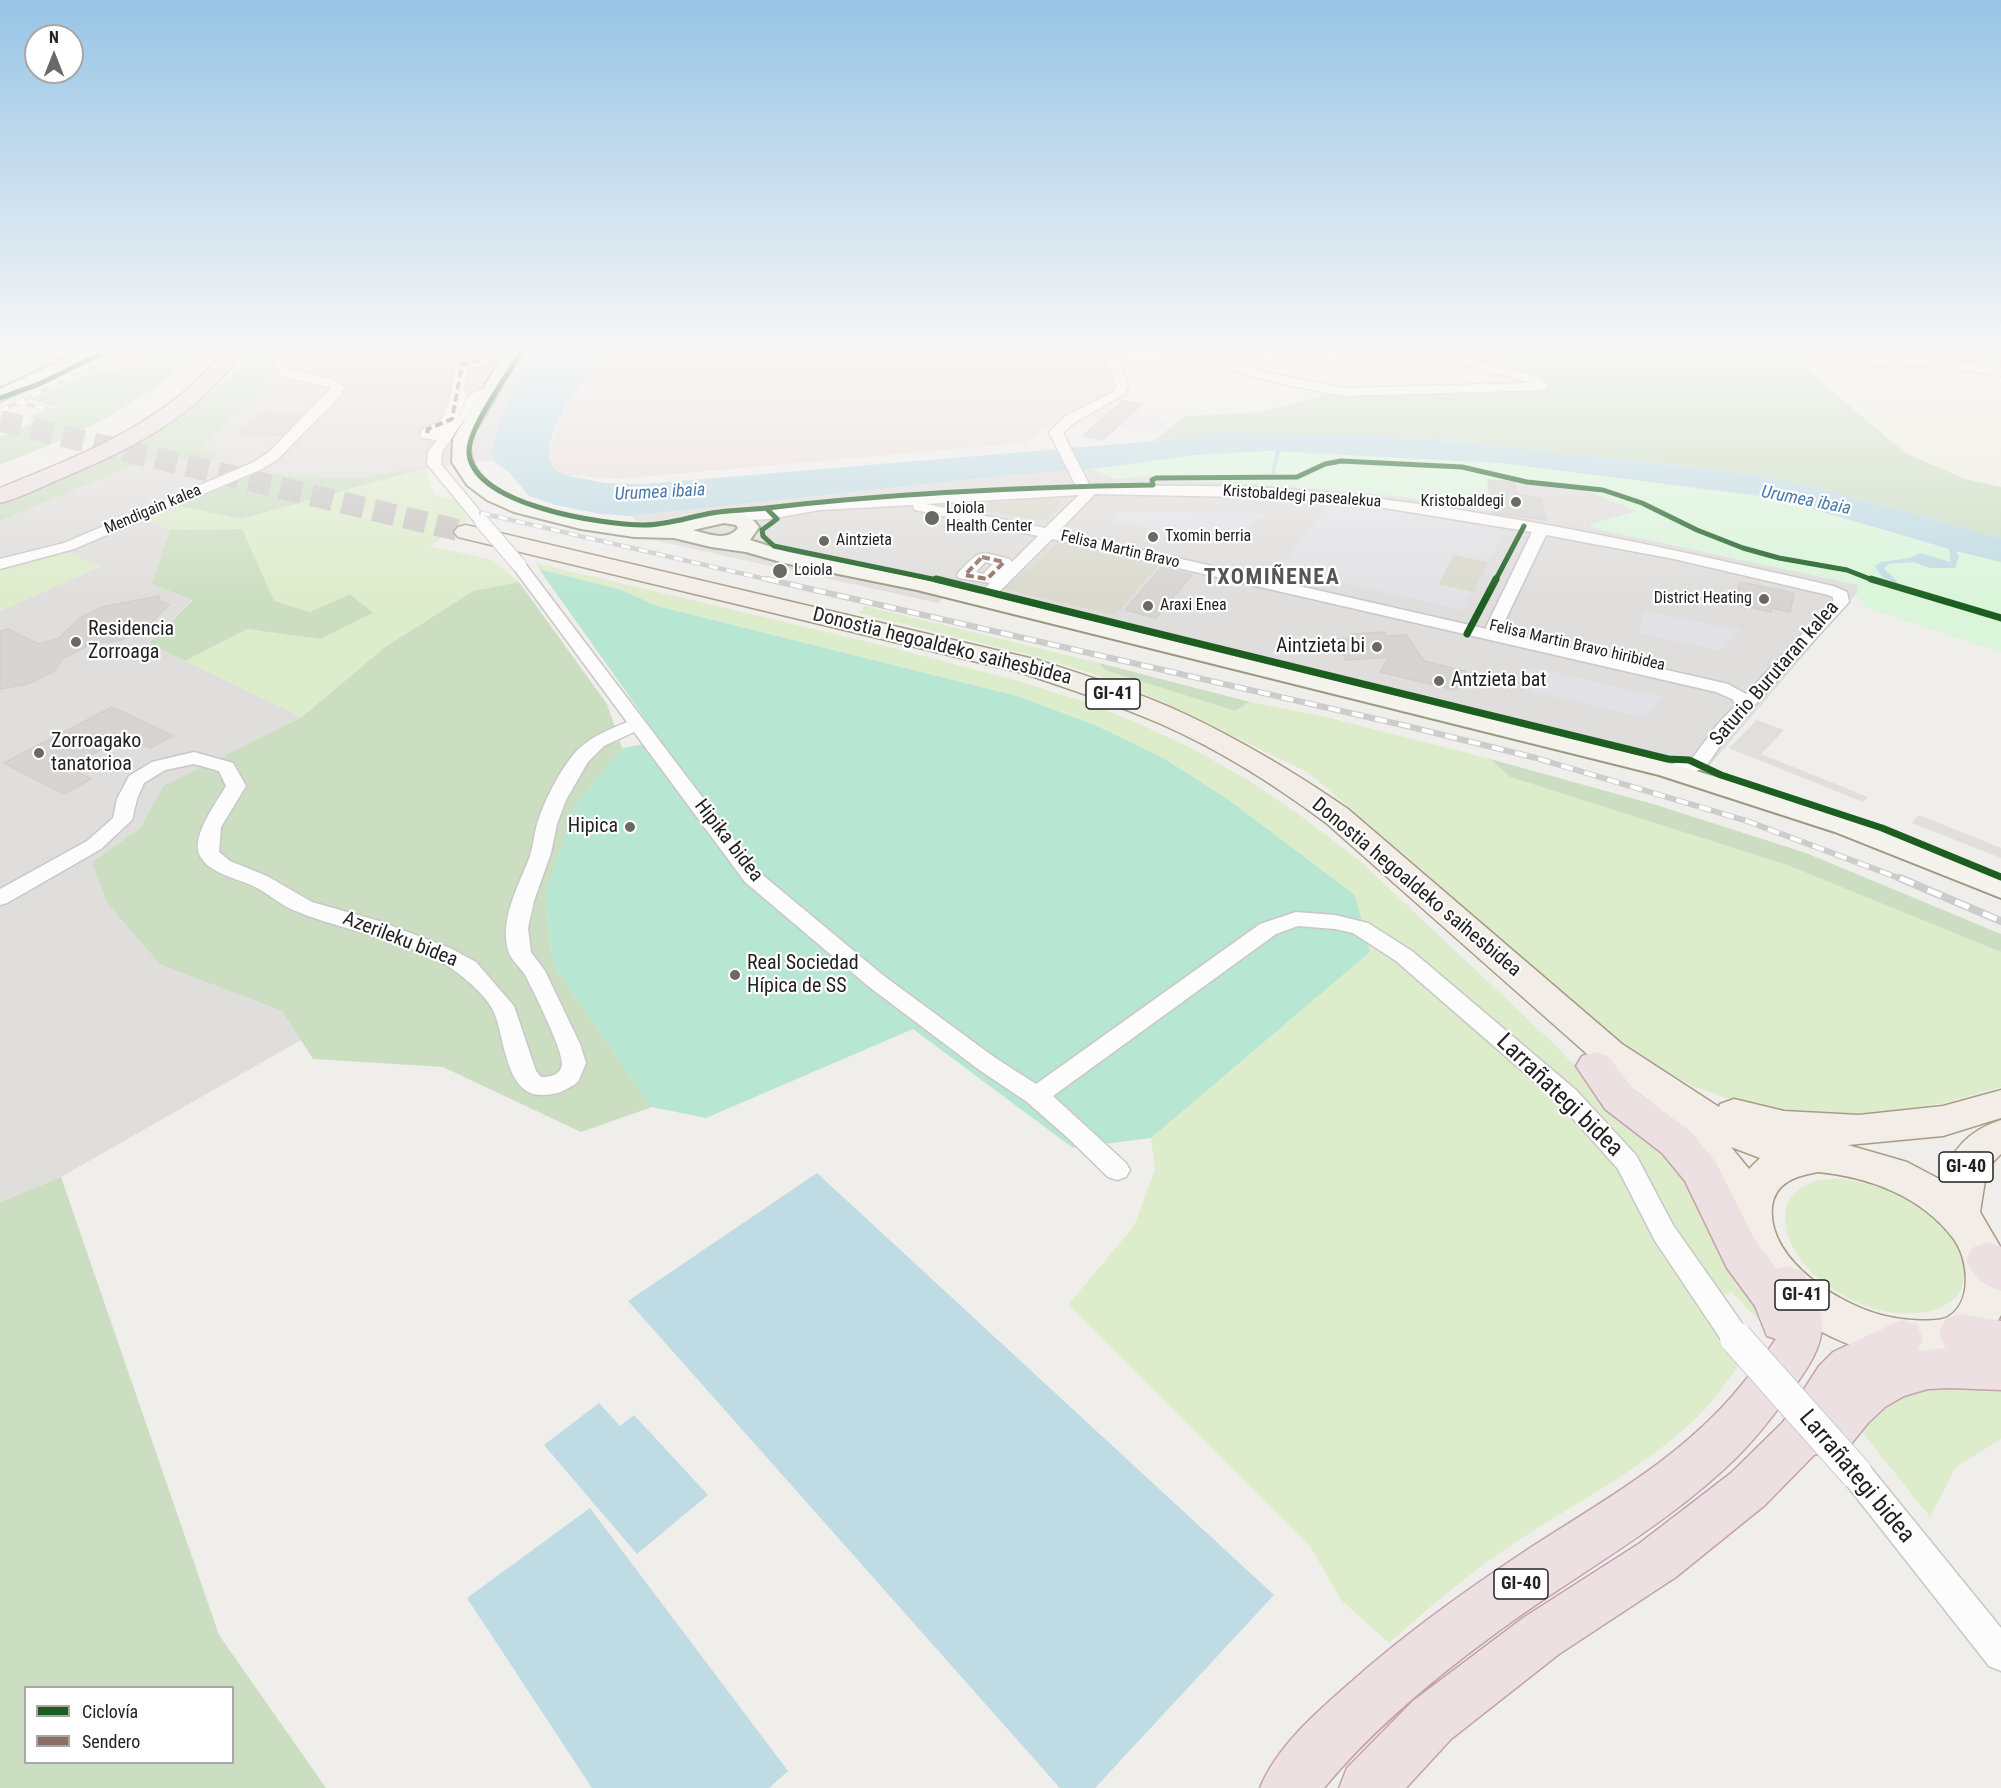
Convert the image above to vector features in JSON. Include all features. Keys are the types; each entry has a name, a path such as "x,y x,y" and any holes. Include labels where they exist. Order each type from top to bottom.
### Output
{"highway":[{"path":"0,475 93,435"},
{"path":"0,496 104,451 132,435"},
{"path":"1595,1066 1619,1099 1676,1142 1701,1172 1742,1256 1766,1286 1778,1308 1785,1332 1779,1372"},
{"path":"1779,1372 1798,1340 1801,1326 1799,1311 1787,1284"},
{"name":"GI-40","path":"1366,1788 1432,1720 1541,1636 1658,1560 1748,1489 1800,1437 1835,1380 1849,1366 1901,1339"},
{"path":"1800,1437 1834,1430 1849,1408 1864,1395 1883,1382 1911,1371 1975,1368 2001,1370"},
{"name":"GI-40","path":"1288,1788 1314,1755 1395,1678 1504,1595 1664,1490 1710,1453 1744,1419 1779,1372"}],"main road":[{"path":"464,435 459,447 460,463 479,486 508,503 551,516 620,529 663,531 699,530 717,518 746,531 784,557 873,574 982,600 1668,770 1705,773 1865,833 2001,889"},
{"path":"699,530 705,540 722,542 746,531"},
{"name":"Donostia hegoaldeko saihesbidea","path":"468,531 1018,674 1091,698 1161,727 1251,775 1321,823 1595,1066 1702,1143 1741,1186 1750,1204"},
{"name":"Donostia hegoaldeko saihesbidea","path":"468,531 1028,666 1101,690 1173,719 1273,772 1337,816 1609,1053 1651,1083 1701,1116 1735,1132 1772,1147 1818,1157"},
{"path":"1651,1083 1699,1103 1784,1126 1858,1130 1943,1121"},
{"name":"GI-40","path":"1861,1162 1888,1152 1943,1121 2001,1104"},
{"name":"GI-40","path":"1959,1216 1967,1163 1983,1143 2001,1135"},
{"name":"GI-41","path":"1818,1157 1861,1162 1896,1174 1930,1192 1959,1216 1979,1240 1994,1266 1993,1294 1983,1317 1981,1337 1901,1339 1860,1329 1820,1309 1787,1284 1764,1256 1752,1229 1750,1204 1757,1185 1772,1170 1792,1161 1818,1157"}],"street":[{"name":"Mendigain kalea","path":"0,564 69,546 257,466 273,456 294,435"},
{"name":"Hipika bidea","path":"442,435 435,452 434,464 468,531 519,565 752,877 876,981 986,1063 1036,1096 1077,1131 1117,1170"},
{"path":"982,600 1088,494 1057,435"},
{"name":"Kristobaldegi pasealekua","path":"746,531 769,515 820,506 1055,492 1083,487 1312,496 1413,507 1541,529 1674,554 1828,589"},
{"path":"1055,492 1066,494 1076,504"},
{"name":"Felisa Martin Bravo hiribidea","path":"941,499 947,507 1761,688"},
{"path":"893,501 1052,531"},
{"path":"1494,627 1541,529"},
{"name":"Felisa Martin Bravo","path":"1052,531 1722,688 1738,695 1745,705"},
{"name":"Saturio Burutaran kalea","path":"1705,773 1723,729 1843,600 1838,593 1828,589"},
{"name":"Azerileku bidea","path":"0,898 94,844 122,820 127,799 136,780 159,766 194,758 226,767 236,786 211,827 209,854 223,866 260,880 304,907 371,926 442,953 468,967 503,1006 522,1058 525,1075 535,1086 555,1086 570,1076 573,1063 568,1044 534,971 520,953 517,928 523,900 541,853 546,824 556,800 580,759 597,742 639,723"},
{"name":"Larrañategi bidea","path":"1036,1096 1268,929 1296,919 1335,922 1360,928 1404,956 1567,1096 1627,1162 1664,1233 1736,1338 1856,1473 2001,1654"}],"shaded area":[{"path":"213,435 497,435 492,448 493,460 356,478 254,474 146,519 170,530 152,584 193,599 149,643 302,717 163,786 140,828 92,862 161,965 282,1011 301,1040 61,1177 0,1202 0,611 101,566 0,568 0,521 162,454 207,464 216,453 198,449"},
{"path":"554,435 1035,435 1025,443 618,479 565,475 554,469 549,451"},
{"path":"1196,455 1422,457 1941,547 2001,562 2001,652 1868,608 1856,594 1705,771 1473,712 952,588 938,603 657,541 631,516 1012,475 1092,469"},
{"path":"1051,498 1061,503 1046,520 1042,521 956,505"},
{"path":"1329,504 1415,513 1505,532 1488,562 1454,555 1438,584 1473,592 1463,610 1279,568"},
{"path":"1118,512 1269,513 1222,543 1112,521"},
{"path":"1057,543 1158,566 1115,615 1004,589"},
{"path":"1454,555 1488,562 1473,592 1438,585"},
{"path":"1644,611 1741,630 1721,651 1638,633"},
{"path":"1529,667 1663,697 1645,718 1521,689"},
{"path":"1757,720 1784,730 1761,754 1868,797 1863,802 1729,748"},
{"path":"1919,815 2001,848 2001,858 1912,823"}],"green space":[{"path":"3,435 70,435 0,465 0,437"},
{"path":"150,435 213,435 198,449 217,453 207,464 162,454 0,521 0,505 116,454"},
{"path":"1160,435 1197,435 1153,441"},
{"path":"1355,435 1884,435 1905,453 1965,479 2001,487 2001,538 1814,486 1729,471 1455,441"},
{"path":"1885,435 2001,435 2001,487 1965,479 1905,453"},
{"path":"1271,451 1499,463 1775,498 1822,510 1890,533 2001,562 2001,652 1868,608 1856,594 1858,585 1592,528 1590,524 1637,511 1583,489 1489,480 1492,511 1398,496 1236,483 1155,480 1154,475 1115,479 1092,469 1196,455"},
{"path":"426,468 434,495 455,500 469,520 430,546 492,560 519,582 473,591 384,648 302,717 185,661 247,629 320,639 372,613 350,594 310,612 274,601 241,529 170,530 145,519 178,506 241,519"},
{"path":"426,468 241,519 178,506 254,474 356,478"},
{"path":"242,529 274,601 310,612 350,594 373,613 320,639 247,629 185,661 149,643 193,600 152,584 170,530"},
{"path":"66,552 101,566 0,611 0,568"},
{"path":"536,563 877,644 1011,679 1080,700 1140,724 1195,750 1248,780 1301,816 1360,861 1554,1044 1596,1088 1666,1144 1756,1298 1757,1319 1731,1291 1702,1314 1742,1361 1703,1411 1660,1449 1497,1555 1389,1643 1342,1601 1311,1548 1068,1305 1134,1226 1155,1170 1151,1138 1370,952 1355,895 1229,800 1163,758 1095,725 1017,696 657,606 619,589 539,569"},
{"path":"539,569 619,589 657,606 1017,696 1095,725 1163,758 1229,800 1355,895 1370,952 1151,1138 1073,1148 913,1029 706,1118 652,1107 554,966 545,894 574,808 622,748 661,741"},
{"path":"519,582 607,704 622,748 574,808 545,894 554,966 652,1107 581,1132 443,1067 313,1059 282,1011 161,965 108,904 92,862 140,828 163,786 302,717 384,648 473,591"},
{"path":"865,606 1099,663 1105,670 1235,711 1250,702 1326,717 1490,759 1510,777 1787,865 2001,952 2001,1087 1944,1103 1891,1112 1837,1116 1783,1113 1743,1104 1693,1086 1646,1060 1576,1008 1420,868 1309,773 1153,697 1090,673 1038,657 859,613"},
{"path":"1099,663 1250,702 1235,711 1105,670"},
{"path":"1490,759 1653,804 1806,853 2001,934 2001,952 1787,865 1510,777"},
{"path":"61,1177 219,1635 326,1788 0,1788 0,1202"},
{"path":"1842,1179 1900,1195 1930,1214 1947,1232 1959,1251 1964,1268 1963,1284 1956,1297 1942,1307 1922,1312 1895,1313 1877,1310 1840,1294 1808,1268 1795,1252 1788,1234 1785,1216 1787,1204 1798,1190 1815,1181"},
{"path":"2001,1378 2001,1439 1956,1467 1930,1517 1858,1427 1894,1394"}],"water":[{"name":"Urumea ibaia","path":"496,435 553,435 550,458 554,469 565,475 605,483 643,484 1197,435 1387,436 1455,441 1729,471 1814,486 2001,538 2001,562 1956,551 1959,557 1955,568 1930,568 1913,562 1888,564 1884,569 1897,581 1896,583 1882,577 1875,566 1881,562 1910,558 1920,553 1951,562 1949,549 1775,498 1499,463 1271,451 1196,455 1092,469 1012,475 631,516 600,514 556,505 529,496 509,472 493,460 492,448"},
{"path":"817,1173 1274,1595 1095,1788 1060,1788 628,1301"},
{"path":"599,1403 620,1426 634,1415 708,1495 637,1554 544,1445"},
{"path":"590,1508 788,1771 769,1788 592,1788 467,1598"}],"building":[{"path":"1083,435 1108,435 1103,440"},
{"name":"Kristobaldegi","path":"1488,480 1514,482 1517,494 1541,499 1546,520 1492,513"},
{"path":"1161,568 1192,575 1156,618 1125,610"},
{"name":"District Heating","path":"1740,582 1794,593 1790,612 1772,608 1771,612 1734,604"},
{"name":"Residencia Zorroaga","path":"159,596 160,601 169,605 146,628 122,640 91,644 63,658 54,671 28,684 0,689 0,631 8,629 38,644 58,639 80,618 102,607"},
{"path":"1384,632 1387,636 1406,635 1424,661 1465,671 1455,690 1380,672 1389,657 1346,660 1335,639 1354,638 1352,634"},
{"name":"Zorroagako tanatorioa","path":"112,707 173,736 150,748 125,737 68,767 91,779 64,794 4,763"}],"waterway":[{"path":"1273,472 1278,452 1276,445"}],"tunnel":[{"path":"61,435 466,532"}],"railway":[{"path":"481,513 774,581"},
{"path":"767,579 1411,727 1536,758 1747,821 1904,880"},
{"path":"1900,878 2001,921"}],"marked path":[{"path":"982,557 1004,562 987,579 965,575 982,557"}],"cycle path":[{"path":"473,435 469,453 475,471 492,486 515,498 543,508 600,521 644,525 718,512 766,508 777,519 762,530 763,536 774,546 787,550 907,572 1668,759 1689,760 1721,775 1882,828 2001,877"},
{"path":"766,508 825,501 1081,486 1153,485 1152,480 1156,478 1297,477 1325,464 1341,461 1462,467 1527,482 1603,490 1642,503 1697,530 1743,548 1779,558 1847,570 1891,587 2001,618"},
{"path":"1467,634 1524,526"}],"place":[{"name":"Kristobaldegi","path":"1516,502"},
{"name":"Loiola Health Center","path":"932,518"},
{"name":"Txomin berria","path":"1153,537"},
{"name":"Aintzieta","path":"824,541"},
{"name":"Loiola","path":"780,571"},
{"name":"District Heating","path":"1764,599"},
{"name":"Araxi Enea","path":"1148,606"},
{"name":"Residencia Zorroaga","path":"76,642"},
{"name":"Aintzieta bi","path":"1377,647"},
{"name":"Antzieta bat","path":"1439,681"},
{"name":"Zorroagako tanatorioa","path":"39,753"},
{"name":"Hipica","path":"630,827"},
{"name":"Real Sociedad Hípica de SS","path":"735,975"}],"district":[{"name":"TXOMIÑENEA","path":"1272,578"}]}
